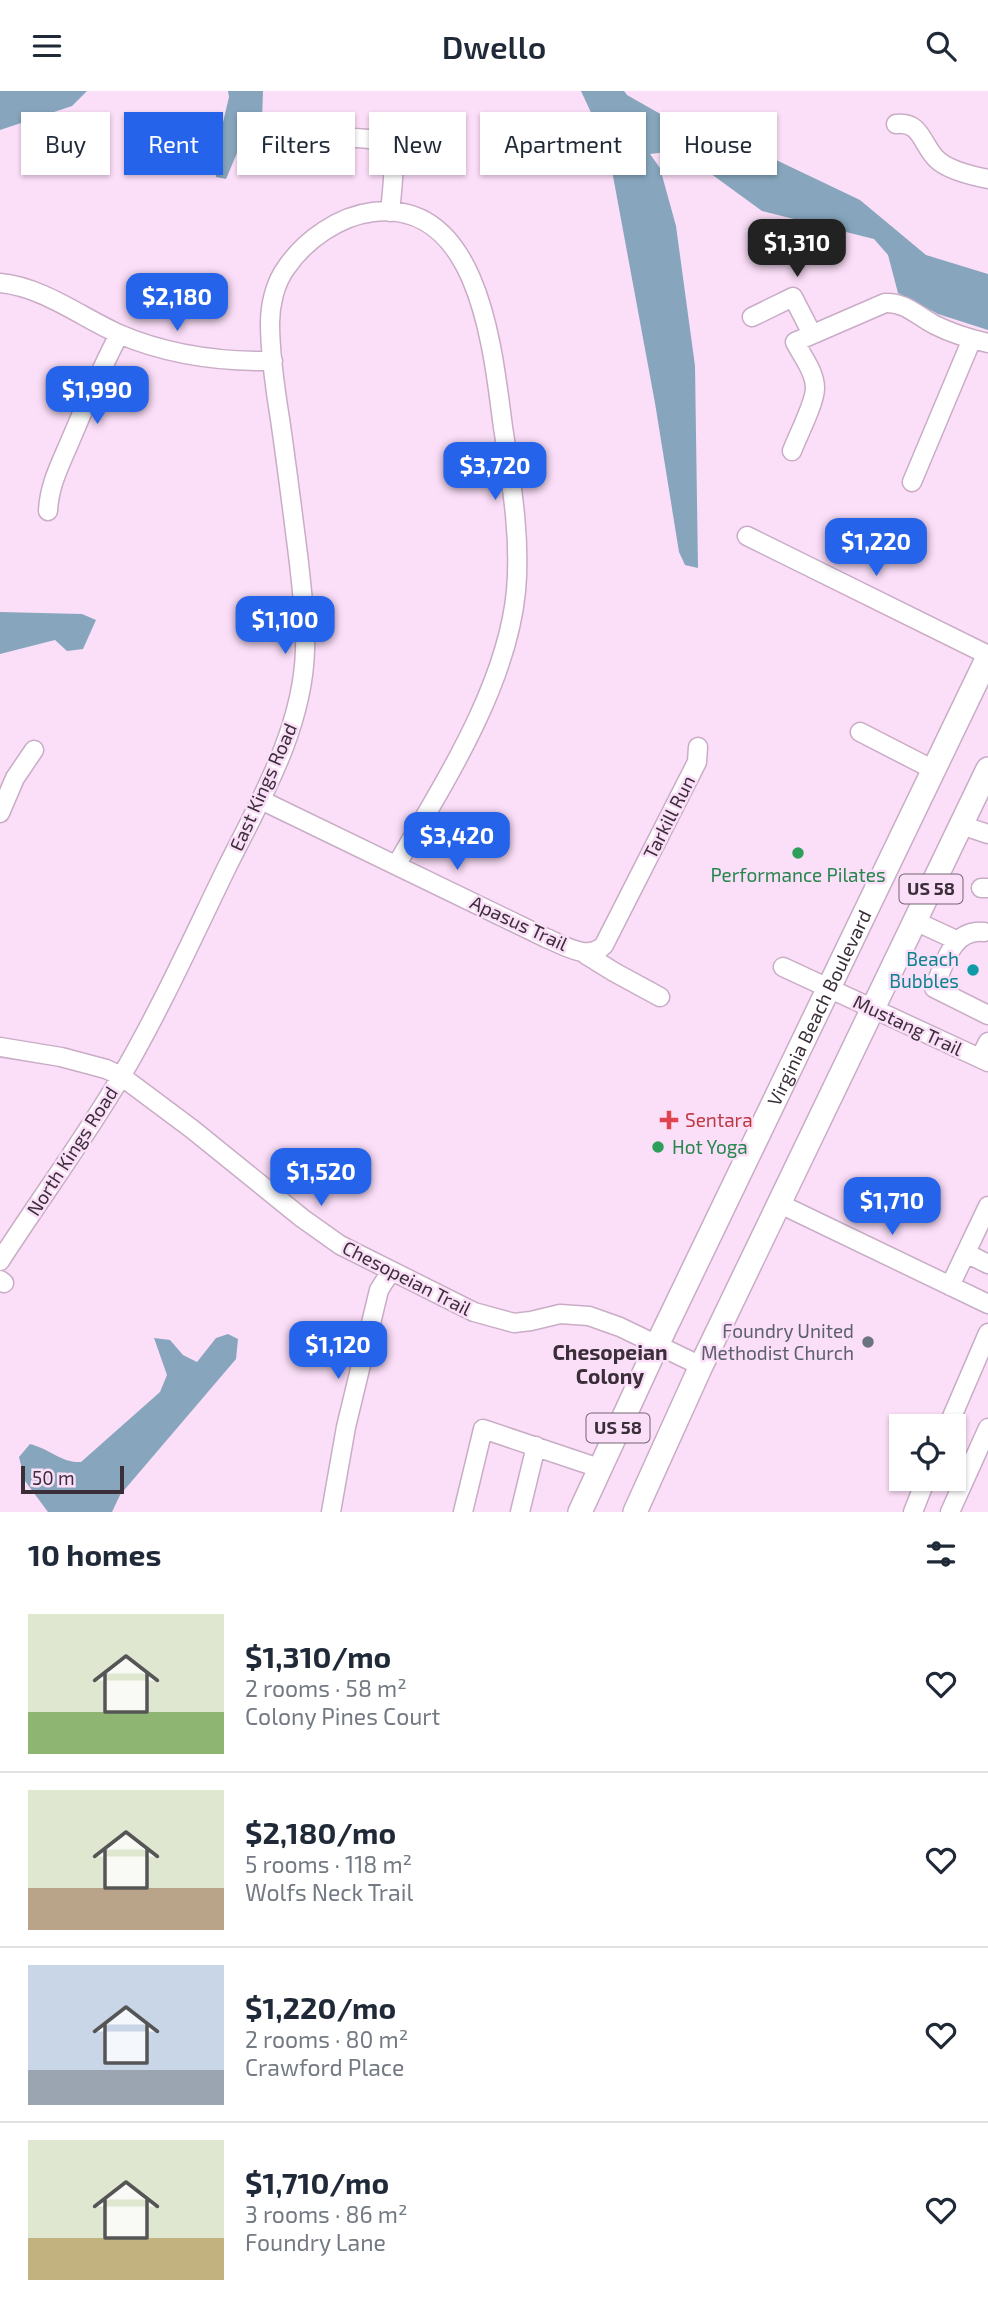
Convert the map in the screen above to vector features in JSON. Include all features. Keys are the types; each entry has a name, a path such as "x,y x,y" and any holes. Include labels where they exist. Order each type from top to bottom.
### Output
{"main road":[{"name":"Virginia Beach Boulevard","path":"580,1512 657,1345 988,656"},
{"name":"US 58","path":"635,1512 701,1366 988,769"}],"street":[{"path":"896,124 902,123 915,128 929,152 946,166 988,179"},
{"path":"355,138 373,138 391,148 395,166 390,212 415,217 445,238 463,262 477,290 492,349 515,510 518,560 516,594 509,633 500,662 460,750 397,864"},
{"name":"East Kings Road","path":"121,1076 150,1025 261,800 287,737 300,696 305,643 292,505 273,361 270,320 273,299 279,280 299,252 315,237 352,216 390,212"},
{"path":"0,283 24,289 119,334 177,353 209,359 273,361"},
{"path":"752,317 793,297 812,334"},
{"path":"792,451 813,400 815,388 811,373 795,342 885,303 895,302 933,324 980,341 912,482"},
{"path":"48,511 49,493 55,475 119,334"},
{"path":"747,536 988,656"},
{"path":"860,732 934,770"},
{"name":"Tarkill Run","path":"634,886 697,762 698,747"},
{"path":"0,813 15,778 34,750"},
{"name":"Apasus Trail","path":"261,800 545,938 585,954 594,953 604,945 634,886"},
{"path":"961,825 988,834"},
{"path":"915,921 956,940"},
{"path":"984,933 971,932 956,940 934,988 988,1015"},
{"path":"585,954 660,997"},
{"name":"Mustang Trail","path":"783,967 874,1009 985,1054"},
{"name":"Chesopeian Trail","path":"0,1047 61,1057 106,1069 121,1076 340,1245 474,1312 514,1323 560,1314 589,1316 620,1327 701,1366"},
{"name":"North Kings Road","path":"0,1261 121,1076"},
{"path":"780,1205 988,1304"},
{"path":"950,1286 988,1206"},
{"path":"965,1253 988,1264"},
{"path":"331,1512 346,1427 379,1290 391,1271"},
{"path":"953,1414 988,1333"},
{"path":"950,1512 988,1428"},
{"path":"463,1512 483,1429 599,1468"},
{"path":"520,1512 536,1446"},
{"path":"913,1512 921,1491"}],"water":[{"path":"0,91 87,91 72,106 54,112 21,112 21,123 0,130"},
{"path":"228,91 263,91 262,112 237,112 237,153 226,179 216,175 223,175 223,122"},
{"path":"581,91 624,91 660,114 660,153 650,154 660,168 676,226 695,366 698,568 685,565 679,552 655,403 613,175 646,175 646,112 591,112"},
{"path":"777,160 860,200 926,255 988,274 988,330 938,314 898,293 888,255 874,239 762,211 713,175 777,175"},
{"path":"0,612 82,614 96,620 83,649 67,651 55,640 0,654"},
{"path":"228,1334 238,1339 236,1359 120,1495 112,1512 48,1512 25,1481 19,1457 30,1444 61,1458 81,1462 160,1392 167,1375 154,1338 170,1340 183,1355 197,1362 216,1338"}],"place":[{"name":"Performance Pilates","path":"798,853"},
{"name":"Beach Bubbles","path":"973,970"},
{"name":"Sentara","path":"669,1120"},
{"name":"Hot Yoga","path":"658,1147"},
{"name":"Foundry United Methodist Church","path":"868,1342"}],"district":[{"name":"Chesopeian Colony","path":"610,1365"}]}
